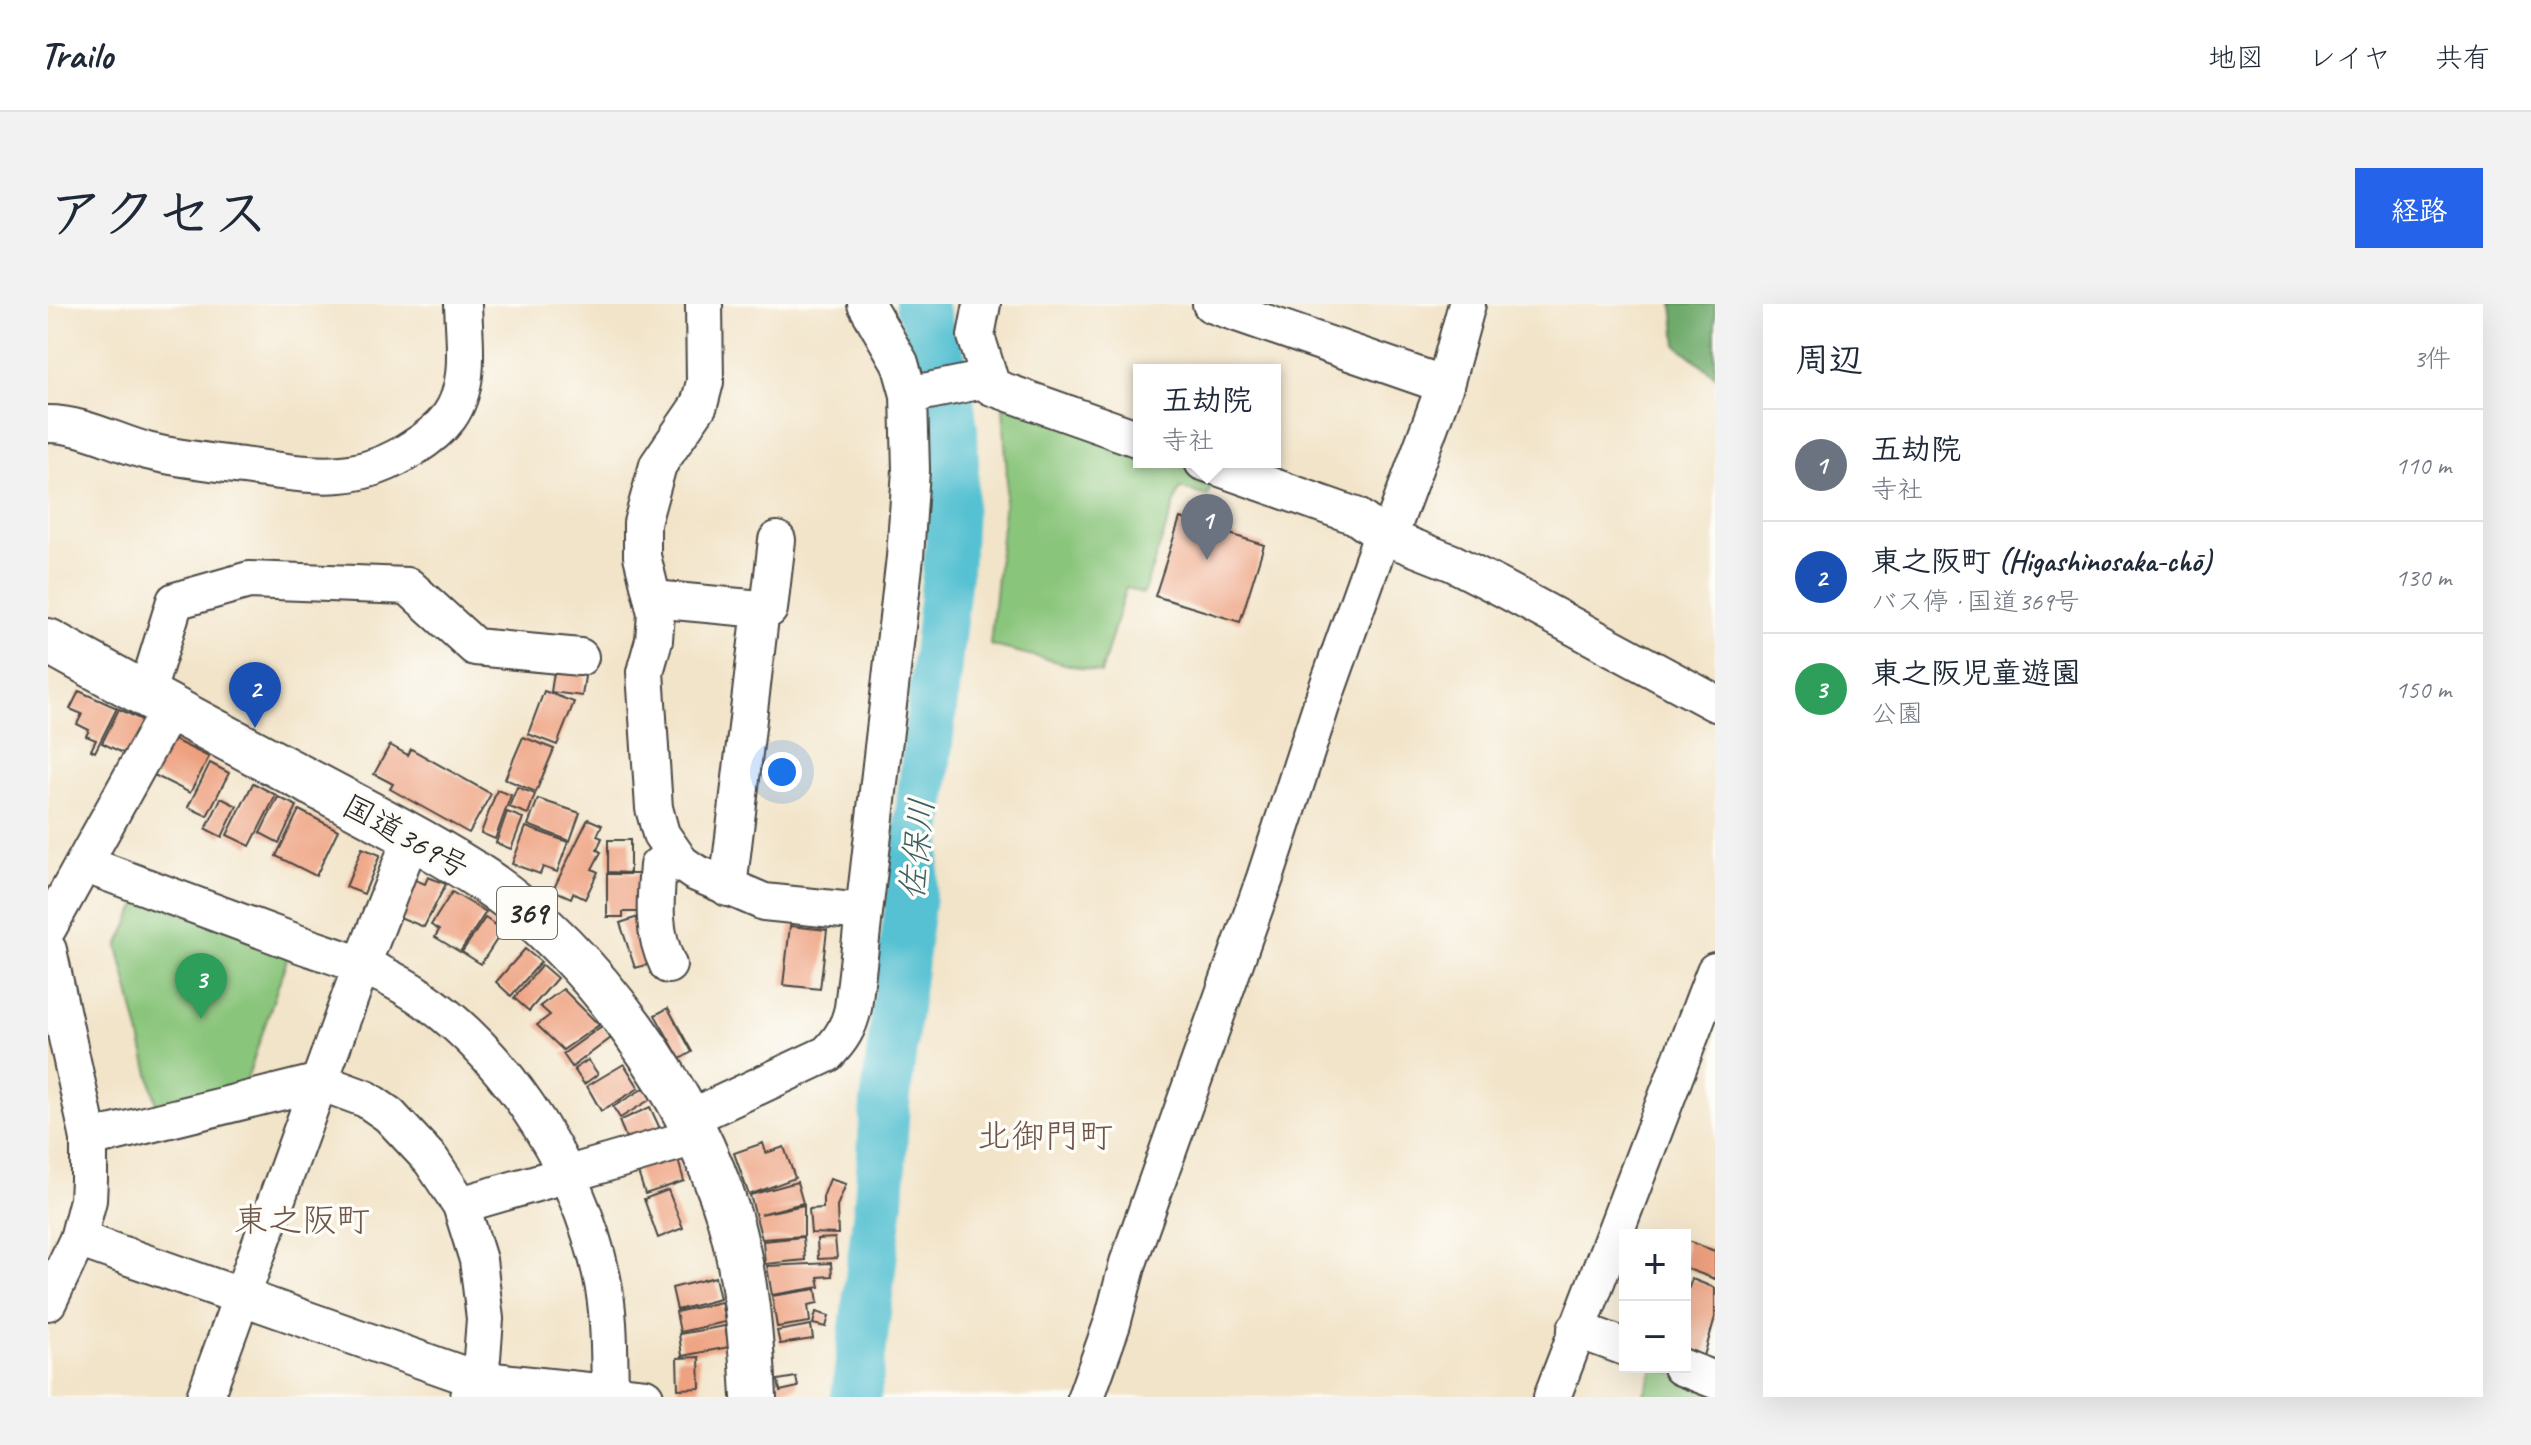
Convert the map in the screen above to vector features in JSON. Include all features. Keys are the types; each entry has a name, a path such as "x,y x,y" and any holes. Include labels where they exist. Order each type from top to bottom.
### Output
{"highway":[{"name":"国道369号","path":"48,641 412,836 484,880 555,937 619,1012 693,1127 715,1176 730,1221 751,1342 754,1397"}],"street":[{"path":"48,424 75,426 147,451 179,458 326,476 374,469 396,460 427,439 450,416 465,371 463,304"},
{"path":"704,304 705,382 699,405 658,465 642,523 642,556 656,613 654,640 645,672 654,808 661,834 674,854 694,872 764,902 863,912"},
{"path":"461,1205 566,1173 629,1158 815,1062 840,1042 849,1023 905,557 916,395 866,304"},
{"path":"982,304 976,336 985,380 992,387 1133,437"},
{"path":"1211,304 1445,385"},
{"path":"1086,1397 1112,1324 1128,1263 1265,878 1321,706 1382,535 1394,523 1445,385 1467,304"},
{"path":"916,395 985,380"},
{"path":"1220,468 1356,516 1382,535 1453,563 1715,703"},
{"path":"653,599 769,609 777,540"},
{"path":"48,928 84,864 158,702 175,601 249,580 408,586 475,647 580,657"},
{"path":"728,888 761,609"},
{"path":"205,1397 361,967 412,836"},
{"path":"668,965 658,942 655,925 656,889 658,866 674,854"},
{"path":"78,1239 242,1297 472,1388 628,1395 592,1238 566,1173 541,1125 523,1099 458,1026 390,978 84,864"},
{"path":"48,950 89,1139 88,1200 78,1239 48,1302"},
{"path":"1552,1397 1715,971"},
{"path":"89,1139 320,1082 366,1099 389,1115 431,1160 461,1205 484,1291 482,1358 472,1388"},
{"path":"1576,1329 1619,1345"},
{"path":"1691,1371 1715,1380"}],"green space":[{"path":"1673,304 1715,304 1715,376 1677,345"},
{"path":"1003,405 1133,449 1133,468 1191,468 1214,476 1208,496 1180,488 1143,594 1126,587 1101,673 990,645 1007,478"},
{"path":"140,898 290,950 244,1088 158,1111 118,946"},
{"path":"1652,1373 1671,1373 1715,1389 1715,1397 1643,1397"}],"building":[{"path":"1180,518 1264,545 1240,622 1155,596"},
{"path":"555,665 586,670 582,696 551,692"},
{"path":"79,691 117,708 95,752 91,750 96,740 86,736 89,730 77,724 82,714 70,709"},
{"path":"544,691 574,702 557,745 528,734"},
{"path":"119,709 146,722 129,756 102,743"},
{"path":"164,735 209,757 190,793 146,771"},
{"path":"523,737 554,749 536,792 505,779"},
{"path":"390,745 408,755 411,749 491,794 469,833 390,789 393,784 374,774"},
{"path":"210,763 229,773 207,816 188,807"},
{"path":"253,783 276,795 250,846 227,835"},
{"path":"517,787 535,794 528,814 509,807"},
{"path":"497,790 511,795 495,839 481,833"},
{"path":"278,797 297,806 279,843 260,833"},
{"path":"221,798 237,806 222,837 206,829"},
{"path":"538,799 580,813 570,841 528,825"},
{"path":"299,810 338,830 316,876 276,856"},
{"path":"507,812 523,818 511,849 496,843"},
{"path":"588,819 602,825 597,836 602,838 597,850 601,852 592,869 598,872 585,899 573,893 571,898 553,890"},
{"path":"526,827 568,842 557,872 543,867 540,874 512,864"},
{"path":"608,840 630,840 630,873 608,872"},
{"path":"362,848 380,855 364,894 346,887"},
{"path":"607,874 643,874 643,912 623,912 623,917 607,917"},
{"path":"428,877 446,884 424,927 397,916 413,879 425,884"},
{"path":"452,892 486,912 460,952 435,937 439,930 431,925"},
{"path":"638,917 653,963 635,968 620,923"},
{"path":"485,918 503,930 481,964 462,952"},
{"path":"790,926 827,930 820,989 783,985"},
{"path":"525,949 541,962 511,996 496,982"},
{"path":"542,965 557,978 529,1011 514,998"},
{"path":"563,989 599,1025 563,1050 537,1025 550,1015 540,1006"},
{"path":"668,1008 692,1052 680,1059 655,1015"},
{"path":"602,1026 611,1038 572,1067 563,1054"},
{"path":"588,1060 598,1074 584,1084 574,1069"},
{"path":"624,1064 639,1088 601,1111 587,1086"},
{"path":"644,1088 651,1099 620,1118 613,1107"},
{"path":"650,1107 662,1133 630,1147 619,1121"},
{"path":"763,1143 766,1153 784,1147 795,1178 749,1195 734,1153"},
{"path":"677,1156 684,1181 645,1194 637,1169"},
{"path":"830,1179 846,1184 837,1206 838,1234 811,1233 809,1209 823,1208 823,1197"},
{"path":"797,1182 803,1203 761,1214 804,1205 804,1236 762,1239 750,1195"},
{"path":"668,1190 683,1228 658,1238 644,1199"},
{"path":"803,1237 805,1260 765,1264 763,1241"},
{"path":"835,1238 837,1258 818,1259 817,1239"},
{"path":"1691,1242 1715,1251 1715,1279 1691,1270"},
{"path":"831,1263 832,1276 818,1277 820,1287 772,1295 767,1266"},
{"path":"715,1277 720,1299 677,1310 672,1288"},
{"path":"1692,1279 1715,1288 1715,1317 1702,1363 1691,1359"},
{"path":"816,1289 818,1303 808,1305 810,1322 777,1327 772,1296"},
{"path":"721,1302 725,1322 680,1332 676,1312"},
{"path":"816,1312 829,1316 826,1327 813,1324"},
{"path":"811,1325 813,1339 780,1344 777,1331"},
{"path":"725,1326 729,1347 682,1356 679,1334"},
{"path":"699,1357 700,1388 678,1389 677,1358"},
{"path":"796,1377 798,1387 780,1391 778,1380"}],"waterway":[{"name":"佐保川","path":"856,1397 879,1201 885,1104 950,548 953,429 945,370 920,304"}],"place":[{"name":"五劫院","path":"1207,560"},
{"name":"東之阪町 (Higashinosaka-chō)","path":"255,728"},
{"name":"東之阪児童遊園","path":"201,1019"}],"district":[{"name":"北御門町","path":"1045,1135"},
{"name":"東之阪町","path":"302,1219"}]}
